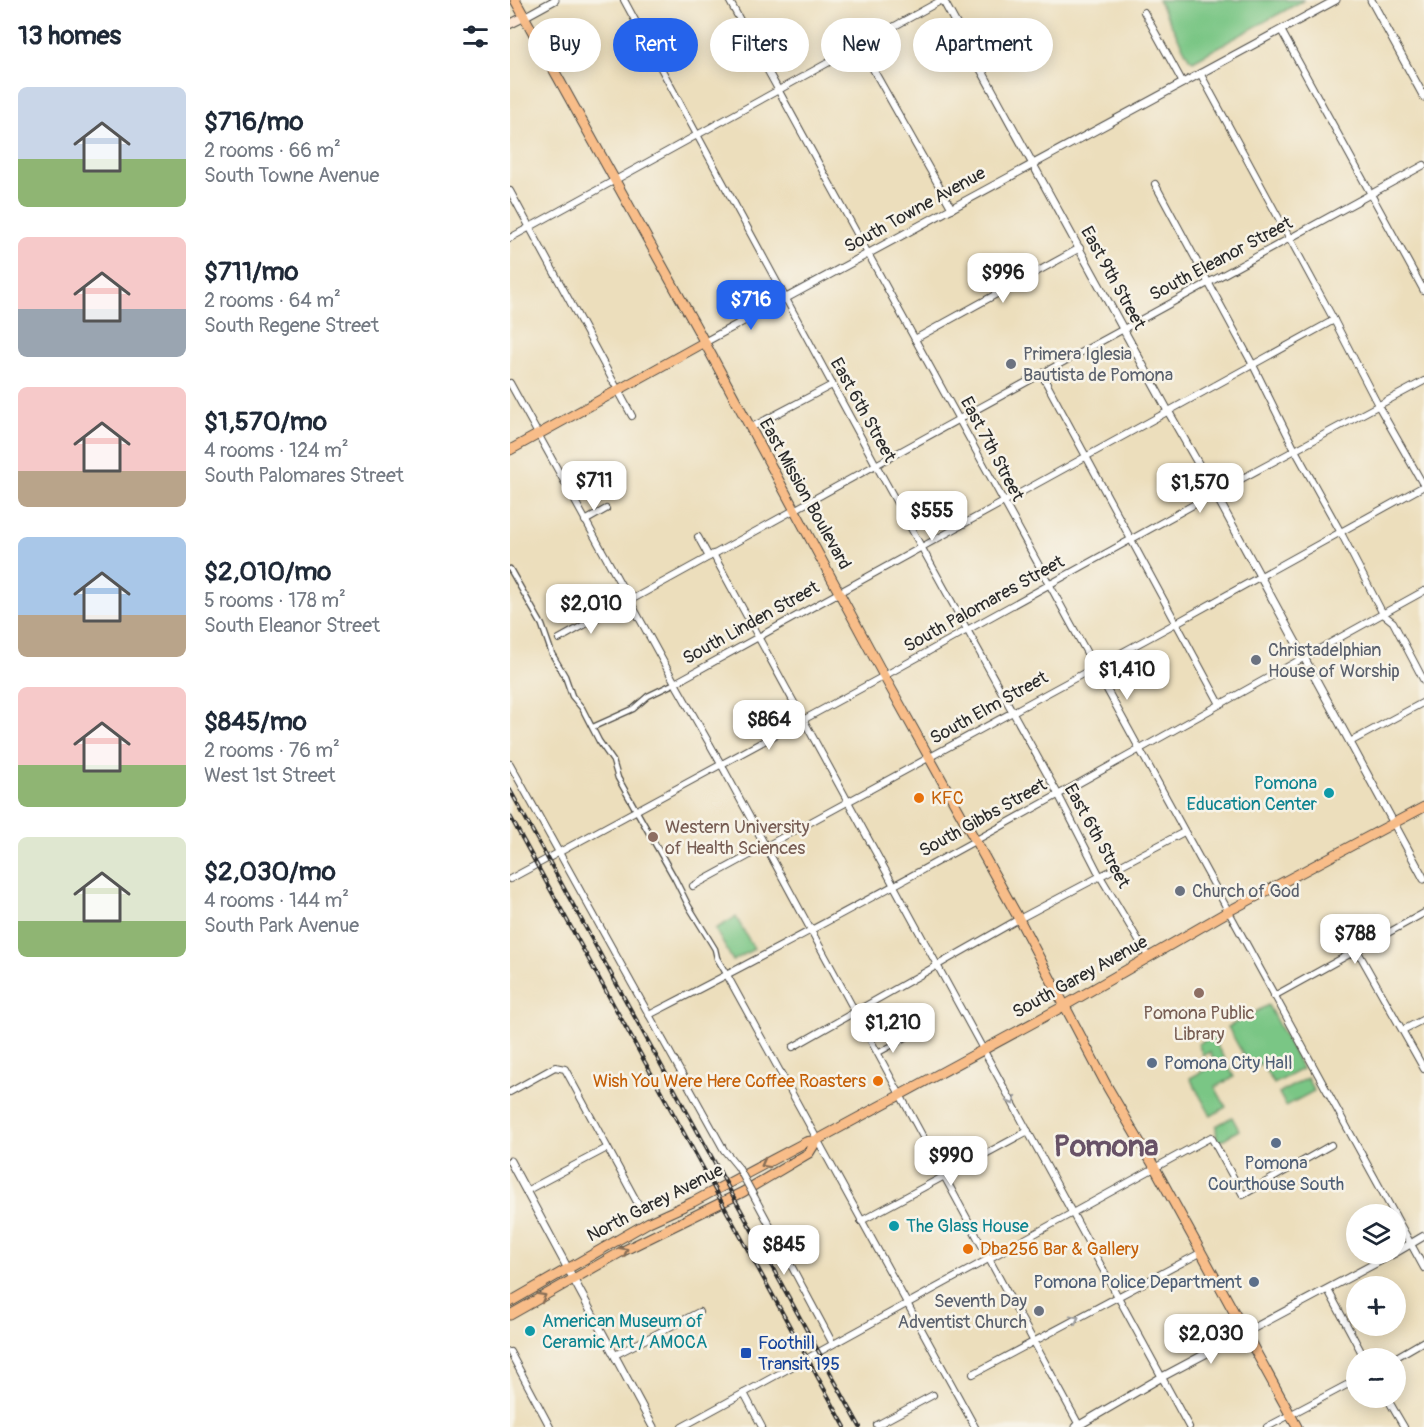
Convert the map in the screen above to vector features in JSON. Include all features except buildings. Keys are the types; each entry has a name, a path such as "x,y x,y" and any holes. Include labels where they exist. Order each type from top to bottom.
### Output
{"main road":[{"name":"East Mission Boulevard","path":"515,0 705,342 884,676 1019,919 1108,1088 1202,1252 1297,1427"},
{"path":"510,24 524,17"},
{"name":"South Towne Avenue","path":"510,450 705,342"},
{"name":"South Garey Avenue","path":"758,1183 809,1153 817,1140 1064,1006 1228,911 1424,807"},
{"name":"North Garey Avenue","path":"510,1302 649,1222 702,1198 806,1142 817,1140"},
{"name":"North Garey Avenue","path":"510,1315 621,1252 758,1183"}],"street":[{"path":"524,17 555,0"},
{"name":"East 6th Street","path":"624,0 832,385 1058,794 1100,876 1149,958"},
{"name":"East 7th Street","path":"729,0 1389,1204"},
{"path":"901,23 943,0"},
{"name":"East 9th Street","path":"943,0 1215,493 1424,879"},
{"name":"South Towne Avenue","path":"705,342 1336,0"},
{"path":"1371,0 1424,97"},
{"path":"1144,12 1183,83"},
{"path":"1281,30 1424,291"},
{"path":"510,238 615,178 821,67"},
{"path":"875,72 952,209"},
{"path":"1200,73 1335,320 1378,407 1424,486"},
{"name":"South Eleanor Street","path":"559,639 611,610 615,605 629,601 1424,165"},
{"path":"1155,184 1383,614 1393,622 1424,681"},
{"path":"510,191 633,416"},
{"path":"915,339 1080,248"},
{"name":"South Linden Street","path":"593,727 633,709 648,696 1335,320"},
{"path":"1042,375 1220,704"},
{"name":"South Palomares Street","path":"510,879 967,631 1132,538 1424,381"},
{"path":"510,383 629,601 722,764 1079,1426 1162,1377 1374,1264"},
{"path":"750,428 832,385"},
{"name":"South Elm Street","path":"693,886 1424,486"},
{"path":"585,521 606,509"},
{"path":"698,537 759,637 1189,1427"},
{"path":"510,569 542,625 552,654 565,675 572,696 582,708 598,741 613,761 618,778 688,906 715,949 717,958 975,1427"},
{"name":"South Gibbs Street","path":"649,1015 976,840 1424,591"},
{"path":"1350,742 1424,702"},
{"path":"510,764 724,1150 738,1167 755,1197 833,1344"},
{"path":"793,1047 1019,919 1184,832"},
{"path":"1274,996 1424,913"},
{"path":"1357,950 1424,1069"},
{"path":"1403,1030 1424,1018"},
{"path":"878,1053 920,1030"},
{"path":"510,1092 555,1068 565,1069 638,1204"},
{"path":"861,1221 1028,1131"},
{"path":"682,1427 1211,1137 1243,1194 1331,1145"},
{"path":"526,1191 607,1148"},
{"path":"510,1161 653,1427"},
{"name":"East 7th Street","path":"1406,1236 1424,1268"},
{"path":"1406,1246 1424,1236"},
{"path":"973,1374 1202,1252"},
{"path":"1328,1290 1359,1348"},
{"path":"615,1355 699,1311"},
{"path":"1406,1351 1424,1341"},
{"path":"510,1352 550,1427"},
{"path":"1267,1427 1346,1385"},
{"path":"744,1393 762,1427"},
{"path":"877,1425 933,1395"},
{"path":"1393,1408 1404,1427"}],"green space":[{"path":"1158,0 1304,0 1193,61 1189,58"},
{"path":"736,917 754,949 733,961 715,929"},
{"path":"1268,1005 1302,1069 1274,1084 1261,1063 1251,1069 1228,1027"},
{"path":"1212,1036 1234,1077 1215,1087 1226,1107 1211,1116 1190,1078 1216,1064 1210,1052 1203,1055 1198,1044"},
{"path":"1307,1078 1314,1091 1286,1106 1279,1093"},
{"path":"1232,1117 1239,1130 1217,1143 1216,1126"}],"railway":[{"path":"510,790 860,1427"},
{"path":"510,816 845,1427"}],"place":[{"name":"Primera Iglesia Bautista de Pomona","path":"1011,364"},
{"name":"Christadelphian House of Worship","path":"1256,660"},
{"name":"Pomona Education Center","path":"1329,793"},
{"name":"KFC","path":"919,798"},
{"name":"Western University of Health Sciences","path":"653,837"},
{"name":"Church of God","path":"1180,891"},
{"name":"Pomona Public Library","path":"1199,993"},
{"name":"Pomona City Hall","path":"1152,1063"},
{"name":"Wish You Were Here Coffee Roasters","path":"878,1081"},
{"name":"Pomona Courthouse South","path":"1276,1143"},
{"name":"The Glass House","path":"894,1226"},
{"name":"Dba256 Bar & Gallery","path":"968,1249"},
{"name":"Pomona Police Department","path":"1254,1282"},
{"name":"Seventh Day Adventist Church","path":"1039,1311"},
{"name":"American Museum of Ceramic Art / AMOCA","path":"530,1331"},
{"name":"Foothill Transit 195","path":"746,1353"}],"district":[{"name":"Pomona","path":"1106,1146"}]}
